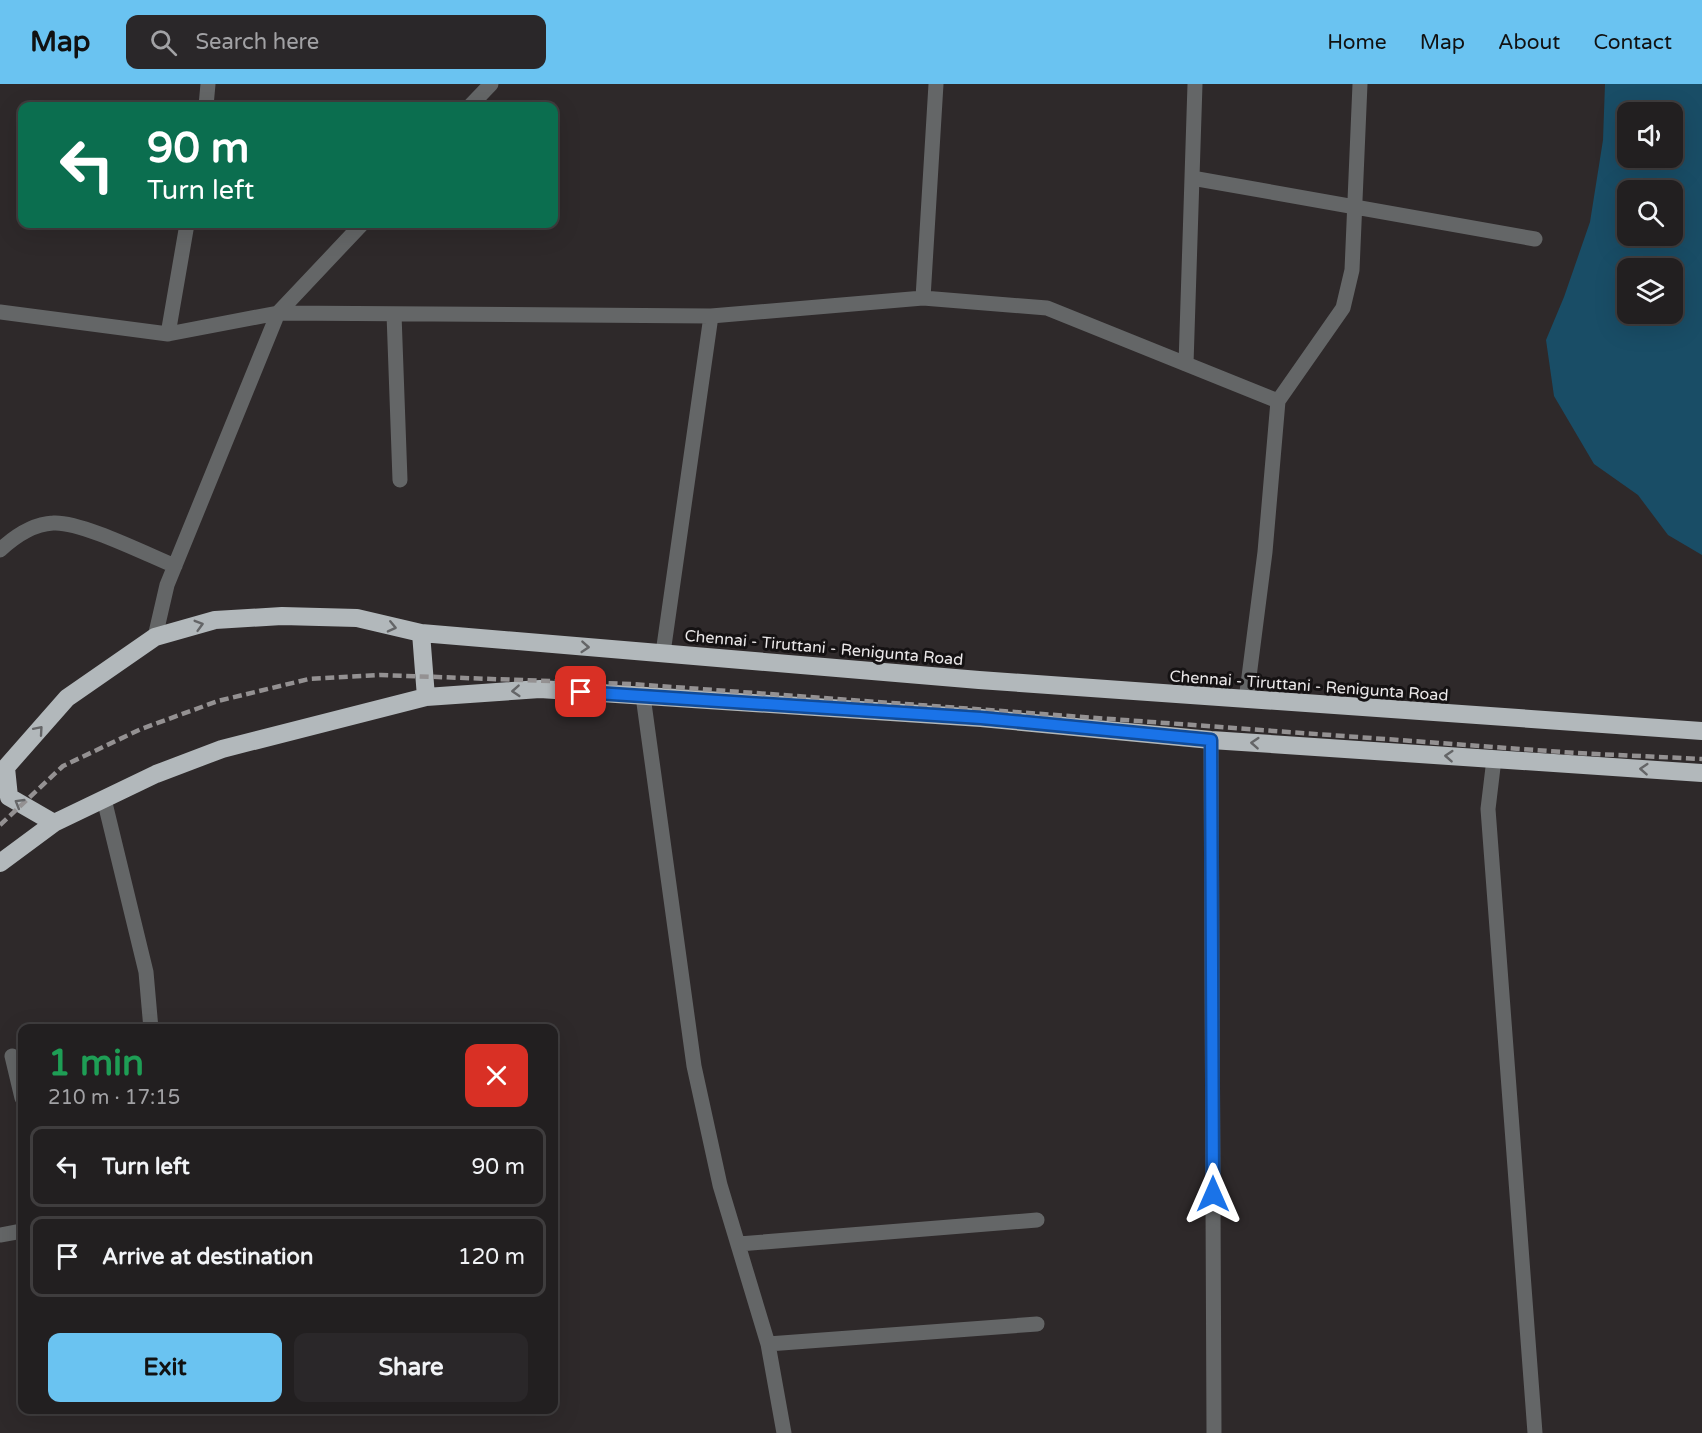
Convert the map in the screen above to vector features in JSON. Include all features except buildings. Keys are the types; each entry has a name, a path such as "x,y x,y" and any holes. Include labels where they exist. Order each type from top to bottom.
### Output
{"highway":[{"name":"Chennai - Tiruttani - Renigunta Road","path":"3,771 67,698 155,637 215,620 282,616 357,618 421,633 663,652 979,681 1702,730"},
{"path":"421,633 426,697"},
{"path":"0,863 54,823 156,774 222,749 426,697 540,689 981,718 1211,740 1702,773"},
{"path":"3,771 9,797 54,823"}],"street":[{"path":"206,102 208,84"},
{"path":"474,102 491,84"},
{"path":"923,298 936,84"},
{"path":"1186,364 1195,84"},
{"path":"1246,700 1265,552 1278,401 1343,308 1352,270 1360,84"},
{"path":"1192,178 1536,239"},
{"path":"168,334 186,228"},
{"path":"155,637 166,585 278,314 358,228"},
{"path":"0,312 168,334 278,314 711,316 923,298 1047,308 1278,401"},
{"path":"394,314 400,480"},
{"path":"663,652 711,316"},
{"path":"0,550 33,528 53,523 75,525 175,566"},
{"path":"643,696 694,1066 720,1185 768,1344 784,1433"},
{"path":"1211,740 1214,1433"},
{"path":"1494,759 1488,809 1535,1433"},
{"path":"104,799 146,972 151,1024"},
{"path":"12,1056 18,1081"},
{"path":"739,1244 1037,1220"},
{"path":"0,1234 18,1232"},
{"path":"768,1344 1037,1324"}],"water":[{"path":"1605,84 1702,84 1702,555 1668,535 1638,495 1594,464 1554,396 1546,340 1564,297 1590,222 1603,140"}],"railway":[{"path":"0,825 63,766 141,729 218,701 309,679 381,675 632,684 1576,753 1702,759"}],"route":[{"path":"581,692 981,718 1211,740 1213,1194"}]}
